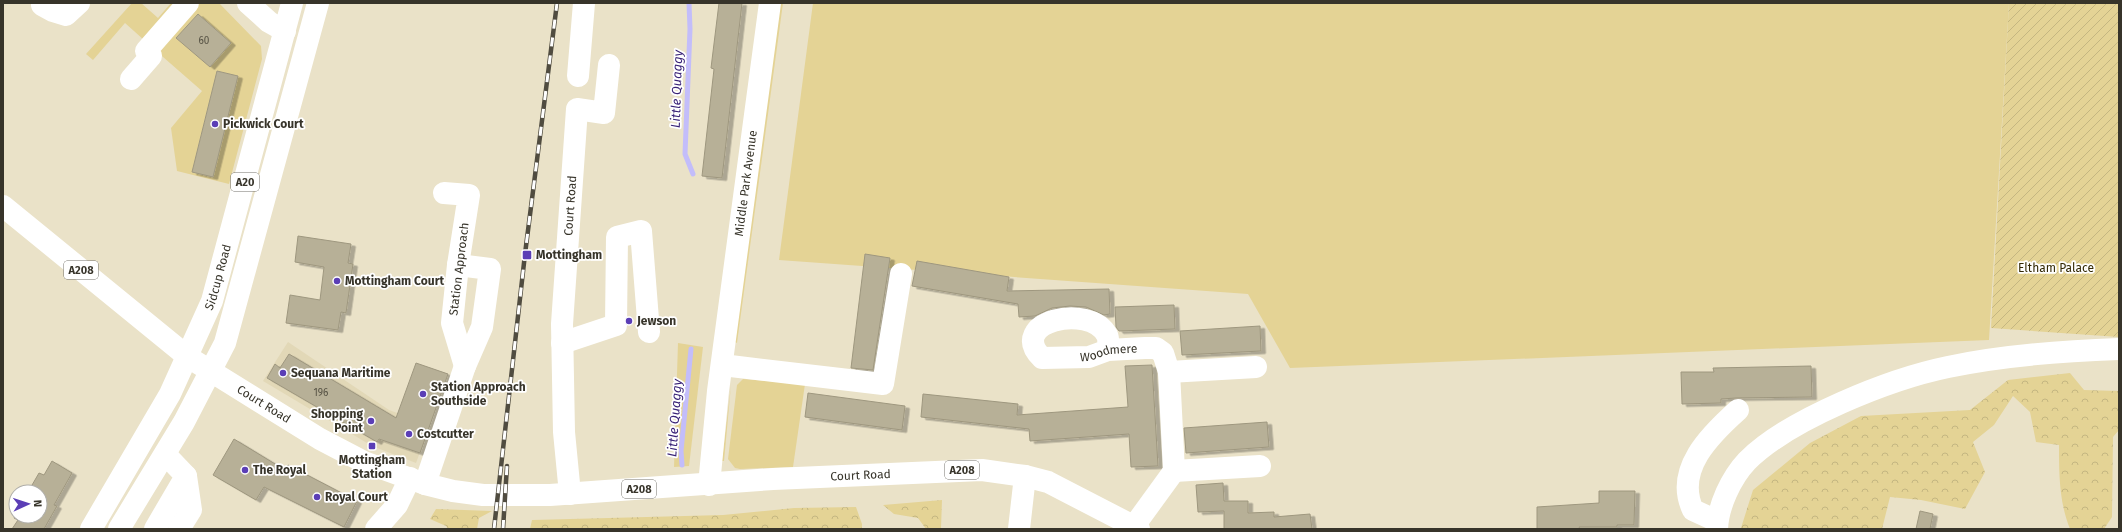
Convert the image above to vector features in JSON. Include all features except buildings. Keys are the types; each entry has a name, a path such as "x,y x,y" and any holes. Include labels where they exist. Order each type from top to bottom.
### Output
{"main road":[{"path":"131,79 151,56 146,51 188,3"},
{"path":"248,3 270,22 285,31"},
{"name":"Sidcup Road","path":"91,529 170,394 212,301 292,3"},
{"name":"Sidcup Road","path":"119,529 165,454 210,372 228,335 318,3"},
{"path":"578,76 584,3"},
{"name":"Middle Park Avenue","path":"709,484 722,365 770,3"},
{"path":"42,5 60,14 73,9"},
{"name":"Court Road","path":"560,494 564,432 562,324 577,109 604,113 609,65"},
{"name":"Station Approach","path":"444,193 470,195 458,265 452,323 465,366"},
{"name":"Court Road","path":"3,206 188,357 210,372 320,440 364,462 417,481 453,491 483,495 560,494 773,479 982,470 1025,476 1048,482 1136,528"},
{"path":"562,343 616,325 617,237 641,231 649,332"},
{"path":"376,529 417,481 482,327 490,269 458,265"},
{"path":"722,365 883,384 901,274"},
{"name":"Woodmere","path":"1108,350 1108,336 1096,323 1079,319 1061,320 1043,324 1037,330 1034,344 1036,352 1042,358 1089,357 1108,350 1156,348 1163,353 1169,372 1174,470"},
{"path":"1738,410 1704,443 1696,458 1689,479 1687,495 1693,510 1718,519 1730,486 1746,462 1770,441 1828,410 1911,376 1992,359 2062,351 2119,349"},
{"path":"1169,372 1256,367"},
{"path":"165,454 186,476 191,510 179,529"},
{"path":"1136,528 1174,470 1260,466"},
{"path":"155,529 186,476"},
{"path":"1019,529 1025,476"}],"shaded area":[{"path":"288,342 389,410 430,425 416,463 372,446 263,381"}],"green space":[{"path":"132,3 141,3 158,18 171,3 176,3 144,40 125,23 93,60 86,54"},
{"path":"197,3 219,3 261,46 262,59 229,184 177,171 171,128 202,91 155,50","holes":["198,14 231,43 210,67 177,38","217,71 238,76 213,177 192,172"]},
{"path":"780,3 783,3 737,343 735,342"},
{"path":"813,3 2009,3 1989,340 1290,368 1248,294 779,260"},
{"name":"Eltham Palace","path":"2009,3 2119,3 2119,337 1991,328"},
{"path":"678,343 703,347 689,466 674,467"},
{"path":"2070,373 2084,390 2119,391 2119,430 2113,437 2112,517 2104,529 2070,529 2066,519 2062,498 2059,445 2036,442 2030,412 2013,396 1994,425 1973,442 1985,472 1965,509 1921,500 1890,497 1882,529 1741,528 1753,490 1810,443 1861,416 1970,410 2008,380"},
{"path":"743,379 805,384 793,467 740,469 735,468 728,459 737,385"},
{"path":"731,385 724,461 722,461"},
{"path":"942,500 941,529 926,529 918,518 894,514 883,505"},
{"path":"856,507 862,524 862,529 530,529 532,520 723,515 794,508"},
{"path":"436,509 492,511 479,518 477,529 448,529 446,526 430,519"}],"waterway":[{"name":"Little Quaggy","path":"689,3 690,29 685,154 693,174"},
{"name":"Little Quaggy","path":"682,465 681,451 691,349"}],"railway":[{"path":"494,529 525,254 557,3"},
{"path":"503,529 507,466"}],"place":[{"name":"Pickwick Court","path":"215,124"},
{"name":"Mottingham","path":"527,255"},
{"name":"Mottingham Court","path":"337,281"},
{"name":"Jewson","path":"629,321"},
{"name":"Sequana Maritime","path":"283,373"},
{"name":"Station Approach Southside","path":"423,394"},
{"name":"Shopping Point","path":"371,421"},
{"name":"Costcutter","path":"409,434"},
{"name":"Mottingham Station","path":"372,446"},
{"name":"The Royal","path":"245,470"},
{"name":"Royal Court","path":"317,497"}]}
